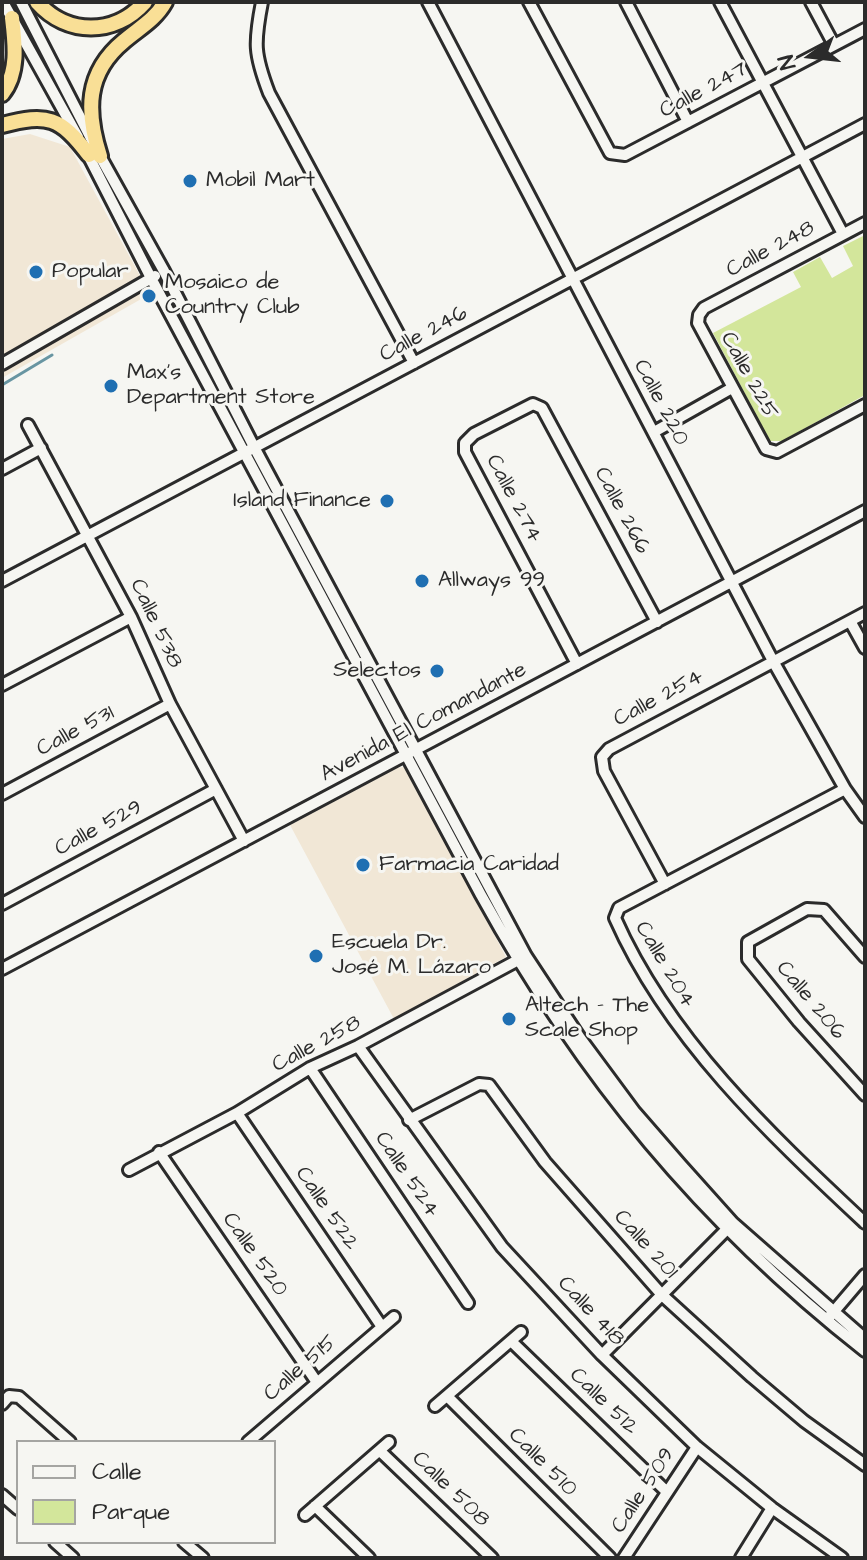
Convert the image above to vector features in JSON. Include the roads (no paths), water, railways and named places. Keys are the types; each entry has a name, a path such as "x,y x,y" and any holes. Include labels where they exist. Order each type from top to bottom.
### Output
{"highway":[{"path":"37,2 65,24 89,28 119,23 145,2"},
{"path":"94,156 90,110 96,79 112,53 153,19 165,2"},
{"path":"2,94 15,58 12,18"},
{"path":"2,125 39,118 57,122 94,156"}],"street":[{"path":"3,2 164,271 250,449 521,958 634,1111 730,1226 865,1351"},
{"path":"21,2 151,278 250,449"},
{"path":"262,2 256,33 256,60 269,93 414,363"},
{"name":"Calle 220","path":"428,2 773,661 845,789 865,817"},
{"name":"Calle 247","path":"529,2 610,153 625,155 865,29"},
{"path":"626,2 688,122"},
{"path":"720,2 843,234"},
{"path":"811,2 834,45"},
{"name":"Calle 246","path":"2,581 865,124"},
{"name":"Calle 248","path":"699,315 704,308 865,223"},
{"path":"2,364 164,271"},
{"name":"Calle 225","path":"699,315 701,331 766,449 771,452 777,452 865,405"},
{"path":"654,432 732,388"},
{"name":"Calle 274","path":"549,420 542,408 533,404 474,434 465,443 465,452 577,664"},
{"name":"Calle 266","path":"549,420 657,622"},
{"name":"Calle 538","path":"28,425 131,617 170,704 244,841"},
{"path":"2,469 41,448"},
{"name":"Avenida El Comandante","path":"2,969 865,511"},
{"name":"Calle 254","path":"665,884 604,771 602,757 609,749 865,613"},
{"path":"2,685 131,617"},
{"path":"850,621 865,648"},
{"name":"Calle 531","path":"2,794 170,704"},
{"name":"Calle 529","path":"2,904 216,789"},
{"name":"Calle 204","path":"845,789 619,908 615,918 667,1012 751,1112 865,1223"},
{"name":"Calle 206","path":"865,957 824,910 807,909 748,942 748,959 799,1022 865,1095"},
{"name":"Calle 258","path":"129,1170 237,1113 310,1068 358,1046 521,958"},
{"name":"Calle 418","path":"358,1046 502,1247 602,1355 697,1447 772,1508 842,1558"},
{"name":"Calle 524","path":"310,1068 468,1303"},
{"name":"Calle 201","path":"409,1120 479,1084 489,1085 545,1162 662,1295 804,1421 865,1465"},
{"name":"Calle 522","path":"237,1113 382,1327"},
{"name":"Calle 520","path":"159,1152 316,1381"},
{"path":"602,1355 730,1226"},
{"path":"829,1317 865,1275"},
{"name":"Calle 515","path":"250,1440 394,1317"},
{"path":"829,1317 865,1339"},
{"path":"435,1406 521,1332"},
{"name":"Calle 512","path":"511,1341 667,1492"},
{"path":"2,1404 14,1395 68,1440"},
{"name":"Calle 510","path":"447,1396 610,1558"},
{"path":"305,1515 389,1442"},
{"name":"Calle 509","path":"624,1558 697,1447"},
{"name":"Calle 508","path":"380,1451 492,1558"},
{"path":"315,1506 369,1558"},
{"path":"746,1556 772,1508"},
{"path":"57,1544 73,1558"},
{"path":"186,1544 203,1558"}],"waterway":[{"path":"2,385 52,355"}],"place":[{"name":"Mobil Mart","path":"190,181"},
{"name":"Popular","path":"36,272"},
{"name":"Mosaico de Country Club","path":"149,296"},
{"name":"Max's Department Store","path":"111,386"},
{"name":"Island Finance","path":"387,501"},
{"name":"Allways 99","path":"422,581"},
{"name":"Selectos","path":"437,671"},
{"name":"Farmacia Caridad","path":"363,865"},
{"name":"Escuela Dr. José M. Lázaro","path":"316,956"},
{"name":"Altech - The Scale Shop","path":"509,1019"}]}
